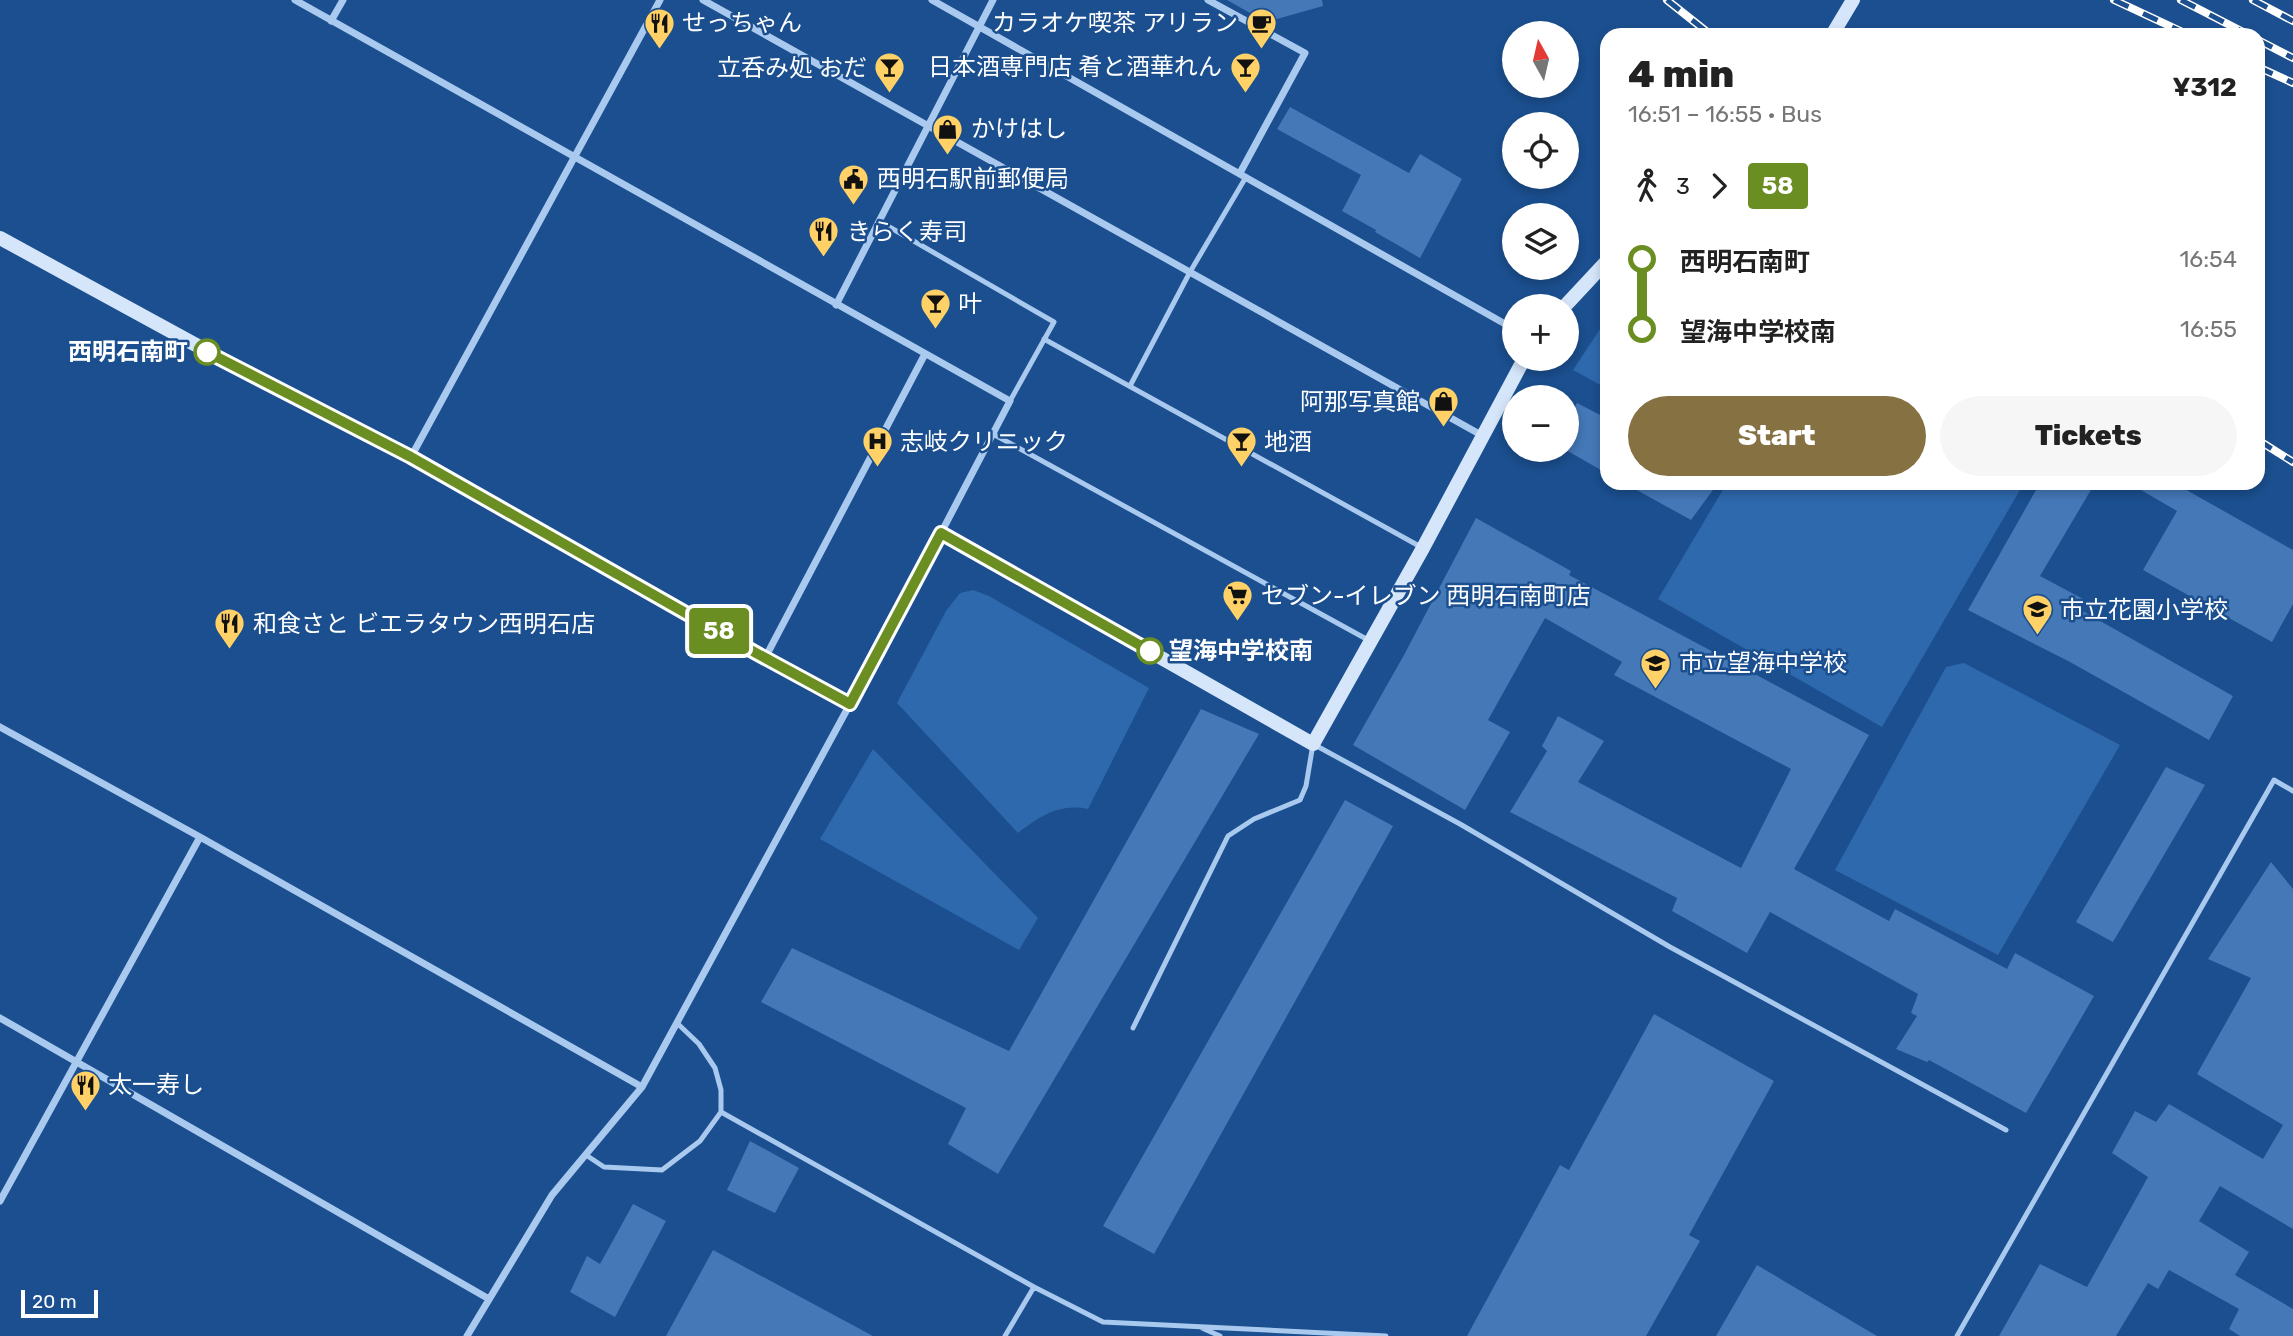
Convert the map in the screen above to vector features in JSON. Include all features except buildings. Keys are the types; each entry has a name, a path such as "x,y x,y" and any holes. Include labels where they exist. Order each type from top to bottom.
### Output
{"street":[{"path":"295,0 1010,401 850,704 642,1087 552,1195 467,1336"},
{"path":"331,21 343,0"},
{"path":"411,457 660,0"},
{"path":"703,0 1483,436"},
{"path":"932,0 1502,322"},
{"path":"835,305 993,0"},
{"path":"1208,0 1305,53 1243,175"},
{"path":"1836,28 1853,0"},
{"path":"0,238 251,376 411,457 850,704"},
{"path":"1576,294 1600,268"},
{"path":"765,657 925,355"},
{"path":"941,533 1313,744 1423,548 1518,371"},
{"path":"0,727 642,1087"},
{"path":"0,1201 200,837"},
{"path":"0,1018 489,1299"}],"lane":[{"path":"1130,386 1243,175"},
{"path":"879,221 1054,322 1010,401"},
{"path":"1044,339 1423,548"},
{"path":"993,434 1370,641"},
{"path":"1133,1028 1228,836 1254,818 1300,800 1306,786 1313,744 1460,824 1670,947 2006,1130"},
{"path":"1957,1336 2274,780 2293,791"},
{"path":"586,1155 604,1167 662,1170 700,1141 721,1112 721,1090 715,1068 699,1044 677,1023"},
{"path":"721,1112 1034,1287 1103,1322 1386,1336"},
{"path":"1005,1336 1034,1287"},
{"path":"1199,1327 1220,1336"}],"shaded area":[{"path":"1600,329 1600,385 1575,371 1579,371 1579,361"},
{"path":"1723,490 2020,490 1882,727 1658,599"},
{"path":"973,590 989,596 1149,688 1088,809 1059,809 1034,821 1018,833 897,703 946,611 960,593"},
{"path":"1964,663 2120,745 1998,955 1835,870 1946,667"},
{"path":"873,749 1038,918 1019,950 820,839"}],"railway":[{"path":"1667,0 1702,28"},
{"path":"2114,0 2174,28"},
{"path":"2181,0 2235,28"},
{"path":"2253,0 2293,21"},
{"path":"2265,44 2293,58"},
{"path":"2265,70 2293,83"},
{"path":"2265,444 2293,462"}],"bus line":[{"name":"58","path":"207,352 411,457 850,704 941,533 1150,651"}],"place":[{"name":"せっちゃん","path":"659,50"},
{"name":"カラオケ喫茶 アリラン","path":"1261,50"},
{"name":"日本酒専門店 肴と酒華れん","path":"1245,94"},
{"name":"立呑み処 おだ","path":"890,95"},
{"name":"かけはし","path":"948,156"},
{"name":"西明石駅前郵便局","path":"854,206"},
{"name":"きらく寿司","path":"824,259"},
{"name":"叶","path":"935,331"},
{"name":"西明石南町","path":"207,352"},
{"name":"阿那写真館","path":"1443,429"},
{"name":"志岐クリニック","path":"877,469"},
{"name":"地酒","path":"1241,469"},
{"name":"セブン-イレブン 西明石南町店","path":"1238,623"},
{"name":"市立花園小学校","path":"2037,637"},
{"name":"和食さと ビエラタウン西明石店","path":"230,651"},
{"name":"望海中学校南","path":"1150,651"},
{"name":"市立望海中学校","path":"1656,690"},
{"name":"太一寿し","path":"85,1112"}]}
